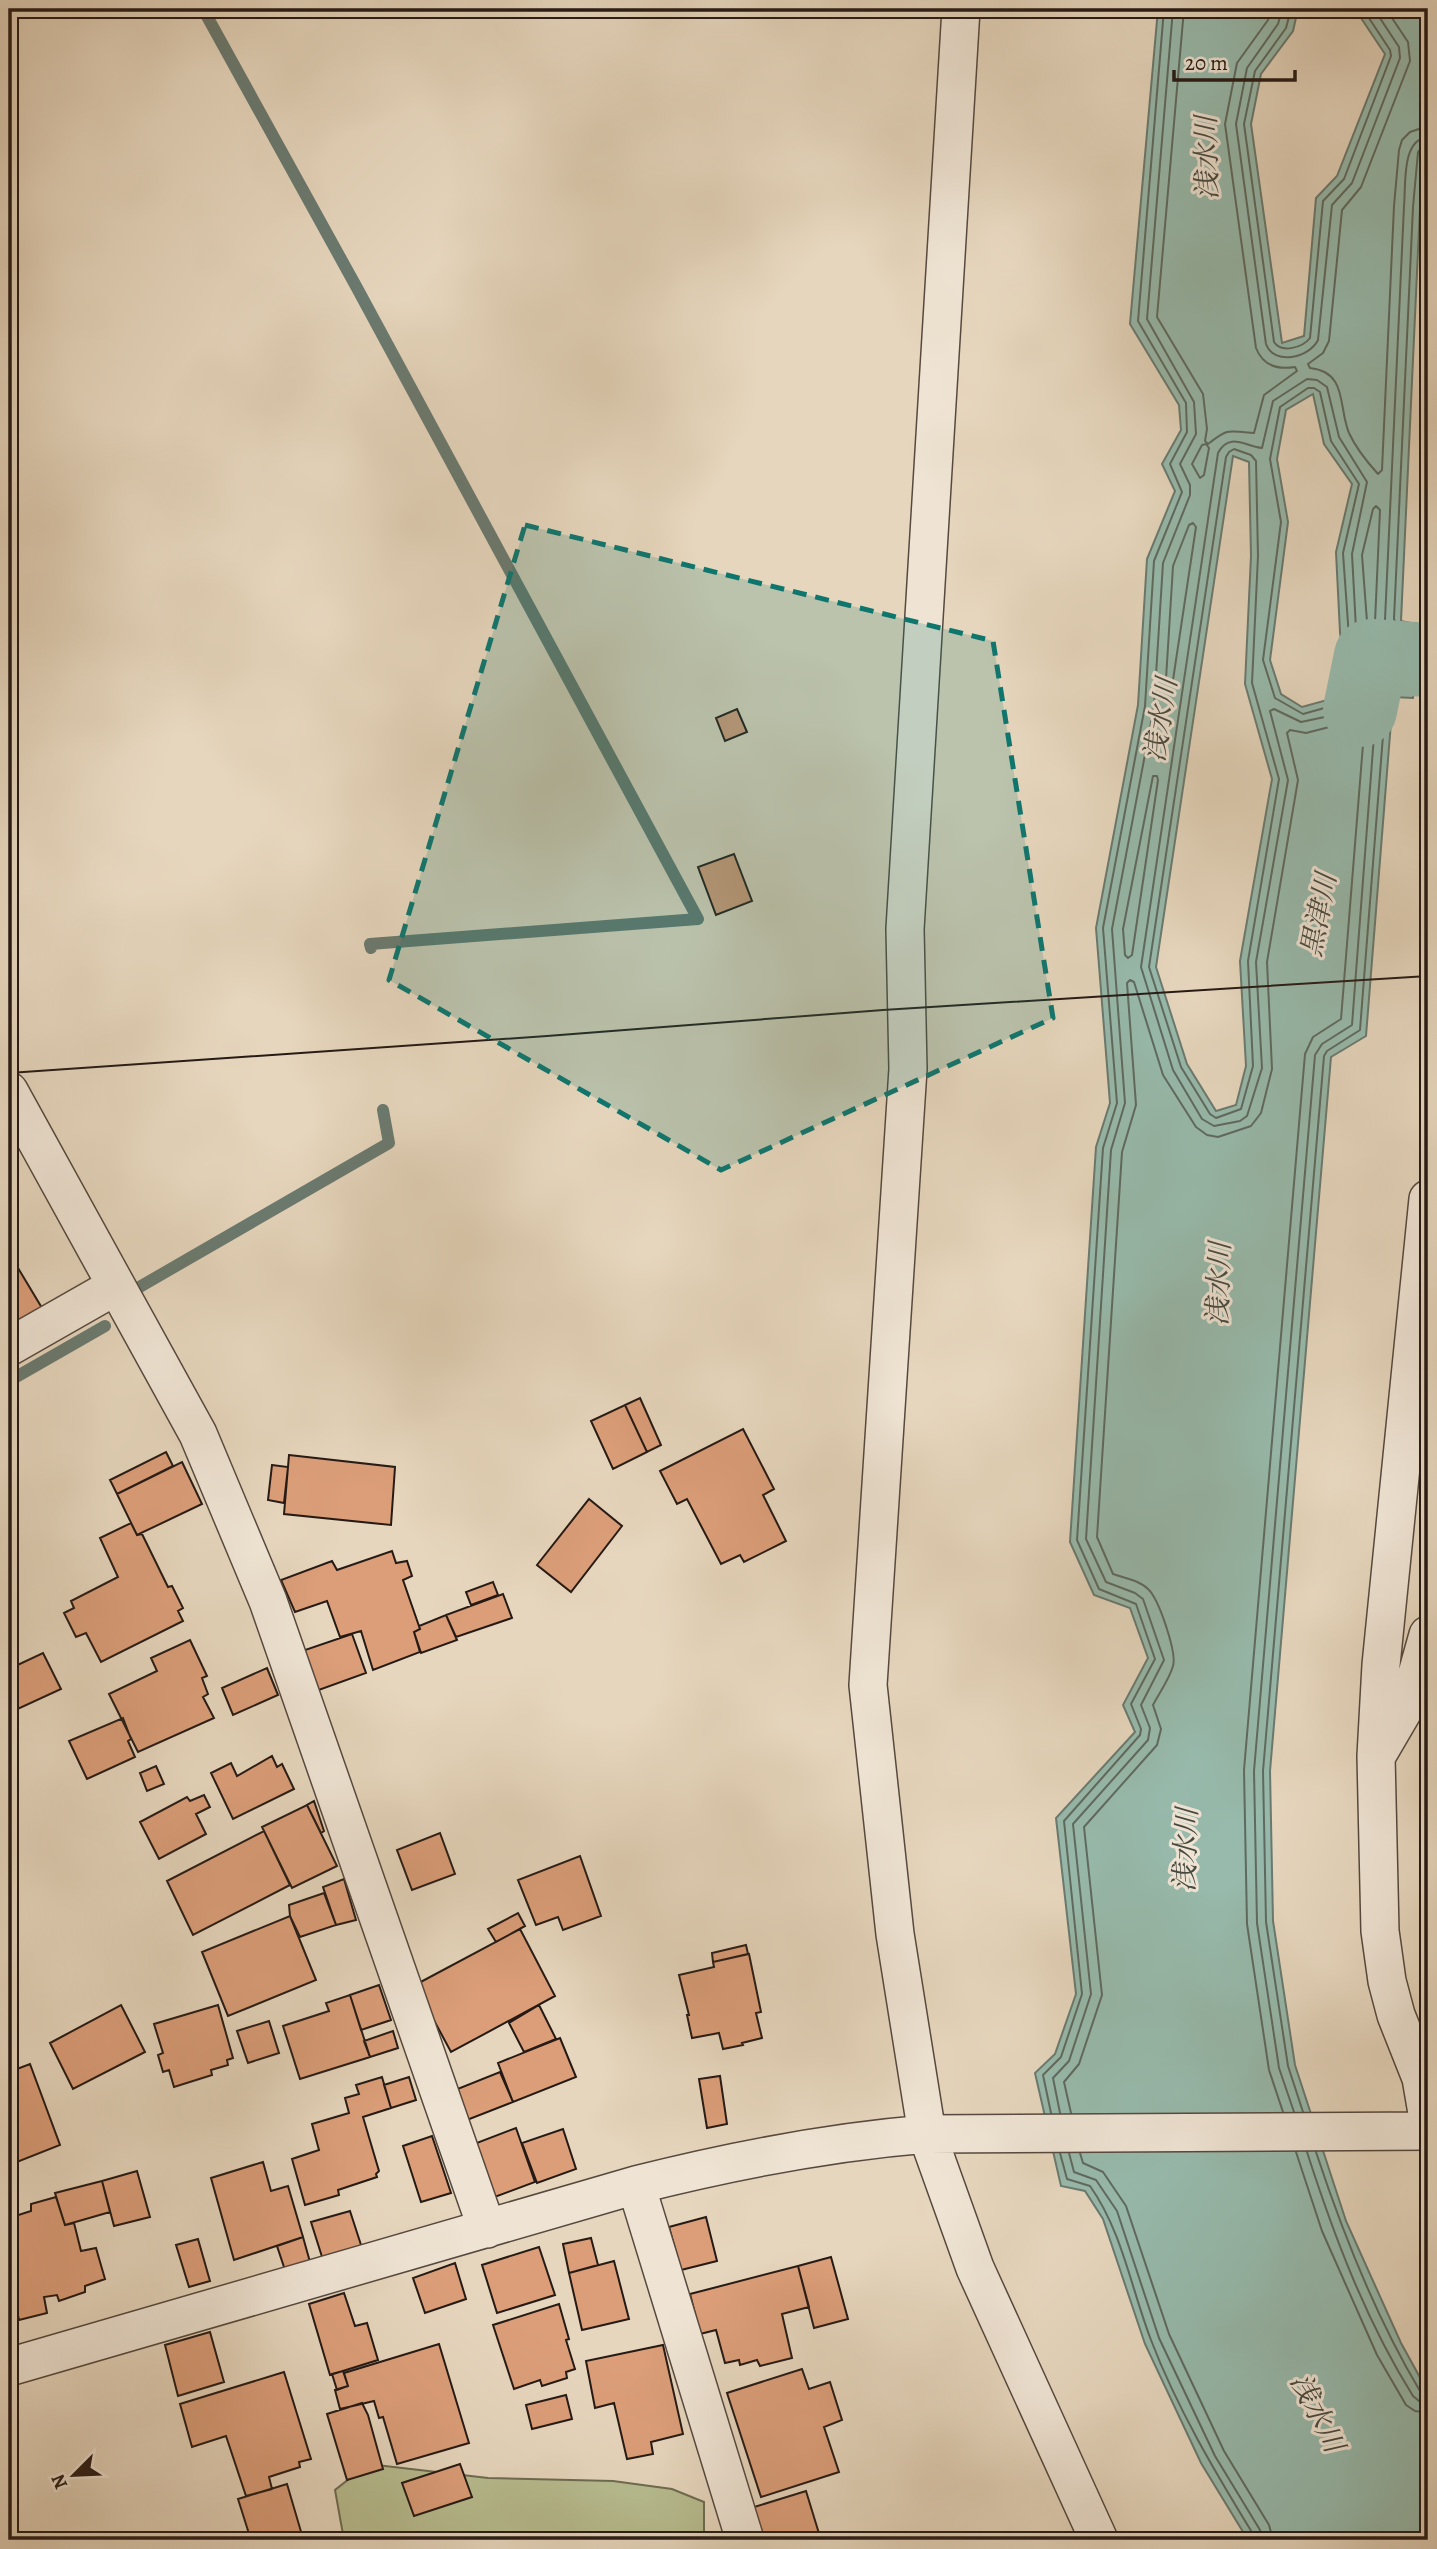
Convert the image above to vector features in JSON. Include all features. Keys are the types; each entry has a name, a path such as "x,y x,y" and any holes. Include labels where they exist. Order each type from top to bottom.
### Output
{"street":[{"path":"961,9 905,929 908,1069 868,1685 895,1934 927,2134 975,2268 1099,2540"},
{"path":"9,1091 198,1434 268,1601 487,2230"},
{"path":"1428,1199 1381,1665 1376,1756 1380,1931 1387,1980 1396,2015 1421,2078 1428,2119"},
{"path":"9,1347 116,1286"},
{"path":"1376,1756 1410,1699 1428,1635"},
{"path":"9,2367 636,2185 721,2165 872,2138 927,2134 1428,2131"},
{"path":"636,2185 745,2540"}],"highlighted area":[{"path":"525,525 993,641 1053,1018 721,1170 389,980"}],"shaded area":[{"path":"368,2464 488,2478 613,2481 672,2489 704,2502 704,2540 344,2540 335,2490"}],"water":[{"name":"浅水川","path":"1158,9 1298,9 1293,31 1261,74 1251,124 1282,343 1304,336 1316,198 1337,176 1385,54 1355,9 1428,9 1428,116 1420,207 1401,621 1420,625 1413,698 1393,697 1366,1036 1331,1057 1270,1771 1273,1921 1295,2065 1346,2221 1401,2343 1428,2392 1428,2540 1248,2540 1201,2463 1145,2344 1103,2219 1085,2191 1061,2186 1035,2073 1055,2054 1076,1994 1056,1818 1135,1732 1123,1705 1148,1658 1130,1608 1094,1595 1070,1542 1096,1147 1110,1103 1096,928 1138,705 1147,559 1175,491 1162,464 1181,430 1179,405 1130,324","holes":["1313,394 1324,444 1352,484 1336,552 1345,679 1331,699 1302,707 1281,694 1270,660 1288,522 1277,459 1286,410","1233,456 1249,462 1251,556 1245,684 1272,779 1240,961 1246,1066 1236,1105 1216,1111 1187,1064 1156,967"]}],"building":[{"path":"737,709 747,732 725,741 716,718"},
{"path":"734,854 752,901 716,915 698,867"},
{"path":"12,1258 45,1313 9,1335 9,1260"},
{"path":"640,1398 661,1445 647,1452 625,1405"},
{"path":"625,1405 647,1452 613,1469 591,1421"},
{"path":"743,1429 774,1489 763,1495 786,1541 744,1562 740,1555 721,1564 687,1499 677,1504 660,1471"},
{"path":"166,1452 173,1466 117,1494 110,1480"},
{"path":"289,1455 395,1467 391,1525 284,1514"},
{"path":"182,1462 202,1504 137,1535 117,1494"},
{"path":"272,1465 288,1467 284,1503 268,1500"},
{"path":"589,1499 622,1526 571,1592 537,1565"},
{"path":"131,1523 137,1535 142,1534 168,1587 172,1586 183,1608 178,1611 183,1621 101,1662 86,1633 76,1637 64,1613 74,1608 71,1601 118,1577 100,1538"},
{"path":"392,1551 396,1563 407,1561 412,1576 403,1580 420,1629 414,1632 420,1652 373,1670 361,1631 340,1637 327,1601 295,1612 281,1580 332,1561 337,1570"},
{"path":"493,1582 498,1595 471,1605 466,1592"},
{"path":"503,1594 512,1618 456,1637 446,1615"},
{"path":"446,1615 457,1640 421,1653 414,1632 420,1629 419,1626"},
{"path":"352,1634 366,1673 316,1691 302,1651"},
{"path":"190,1640 207,1676 202,1678 208,1694 203,1697 214,1718 138,1752 109,1694 157,1671 151,1658"},
{"path":"43,1653 61,1689 9,1713 9,1669"},
{"path":"267,1668 278,1695 233,1715 222,1688"},
{"path":"123,1718 135,1757 87,1779 69,1741"},
{"path":"272,1756 277,1767 282,1764 294,1789 233,1819 211,1773 231,1763 237,1776"},
{"path":"156,1766 164,1784 147,1791 140,1773"},
{"path":"204,1795 210,1807 196,1814 206,1834 159,1859 140,1822 187,1797 190,1801"},
{"path":"314,1801 324,1831 321,1833 307,1805"},
{"path":"307,1805 337,1866 292,1888 262,1827"},
{"path":"264,1831 290,1885 193,1935 167,1881"},
{"path":"440,1833 455,1874 412,1890 397,1850"},
{"path":"580,1856 601,1916 563,1930 558,1917 536,1925 518,1880"},
{"path":"344,1879 356,1920 336,1925 323,1887"},
{"path":"324,1893 336,1925 300,1937 290,1916 289,1905"},
{"path":"518,1913 525,1926 496,1942 488,1929"},
{"path":"290,1916 316,1980 228,2016 202,1952"},
{"path":"520,1929 555,1996 451,2052 415,1985"},
{"path":"746,1945 748,1954 713,1962 712,1953"},
{"path":"749,1954 761,2012 756,2013 762,2038 723,2049 719,2033 692,2038 679,1975 714,1967 713,1962"},
{"path":"379,1985 391,2020 361,2030 350,1995"},
{"path":"350,1995 370,2057 300,2079 283,2026 329,2011 326,2003"},
{"path":"121,2005 145,2052 73,2089 50,2043"},
{"path":"218,2005 233,2058 227,2060 228,2065 211,2070 212,2075 174,2087 169,2070 163,2072 158,2055 163,2053 154,2024"},
{"path":"539,2005 556,2039 524,2052 509,2023"},
{"path":"269,2021 279,2053 248,2063 237,2031"},
{"path":"393,2031 398,2048 370,2057 364,2041"},
{"path":"560,2038 576,2077 513,2102 498,2063"},
{"path":"30,2064 60,2145 17,2162 9,2139 9,2072"},
{"path":"500,2072 513,2102 467,2120 455,2090"},
{"path":"720,2076 727,2124 707,2128 699,2079"},
{"path":"382,2077 391,2108 363,2117 379,2171 377,2177 338,2190 339,2195 305,2205 292,2159 319,2150 312,2124 349,2113 345,2098 359,2094 356,2085"},
{"path":"409,2077 416,2100 391,2108 384,2085"},
{"path":"516,2128 535,2182 492,2198 474,2144"},
{"path":"563,2129 576,2169 537,2183 522,2143"},
{"path":"432,2136 451,2193 421,2202 403,2146"},
{"path":"263,2162 271,2191 288,2186 303,2237 234,2260 211,2178"},
{"path":"137,2171 150,2217 114,2226 102,2181"},
{"path":"102,2181 110,2212 65,2225 55,2193"},
{"path":"56,2197 65,2225 74,2223 81,2251 96,2248 105,2279 85,2286 85,2292 59,2301 57,2295 44,2297 47,2313 19,2320 9,2279 9,2271 14,2270 9,2251 9,2218 31,2211 31,2204"},
{"path":"350,2211 362,2248 323,2260 311,2222"},
{"path":"706,2217 717,2261 681,2270 669,2227"},
{"path":"303,2237 310,2262 285,2270 277,2246"},
{"path":"591,2238 598,2265 569,2273 563,2244"},
{"path":"198,2239 210,2281 189,2287 176,2245"},
{"path":"539,2247 555,2295 497,2313 482,2265"},
{"path":"831,2257 848,2319 814,2328 798,2266"},
{"path":"614,2261 629,2319 582,2330 569,2273"},
{"path":"455,2263 466,2299 425,2313 413,2278"},
{"path":"798,2266 809,2307 782,2314 792,2358 760,2366 757,2360 740,2365 739,2360 725,2363 716,2330 700,2334 690,2294"},
{"path":"344,2293 355,2326 367,2323 378,2360 330,2375 309,2304"},
{"path":"559,2304 575,2369 566,2372 567,2378 542,2386 540,2380 514,2389 493,2325"},
{"path":"210,2332 224,2382 178,2396 165,2345"},
{"path":"439,2344 469,2443 397,2464 383,2417 379,2418 374,2401 340,2409 335,2390 348,2386 344,2373"},
{"path":"663,2345 683,2434 651,2442 653,2454 627,2459 614,2403 595,2408 586,2361"},
{"path":"802,2369 809,2389 830,2382 842,2420 824,2427 839,2472 761,2497 727,2393"},
{"path":"343,2371 348,2386 337,2390 332,2374"},
{"path":"284,2372 311,2459 299,2462 300,2467 269,2477 272,2489 246,2496 226,2436 192,2447 180,2404"},
{"path":"566,2395 572,2419 532,2429 526,2405"},
{"path":"362,2403 383,2469 347,2480 327,2414"},
{"path":"460,2464 472,2497 414,2516 402,2483"},
{"path":"287,2484 302,2535 287,2540 251,2540 238,2499"},
{"path":"806,2491 821,2540 761,2540 751,2508"}],"waterway":[{"path":"203,9 698,919 370,944 371,948"},
{"name":"黒津川","path":"1360,710 1371,656 1428,660"},
{"path":"136,1289 389,1143 383,1110"},
{"path":"9,1381 105,1326"}],"tram line":[{"path":"9,1073 883,1010 1428,976"}]}
